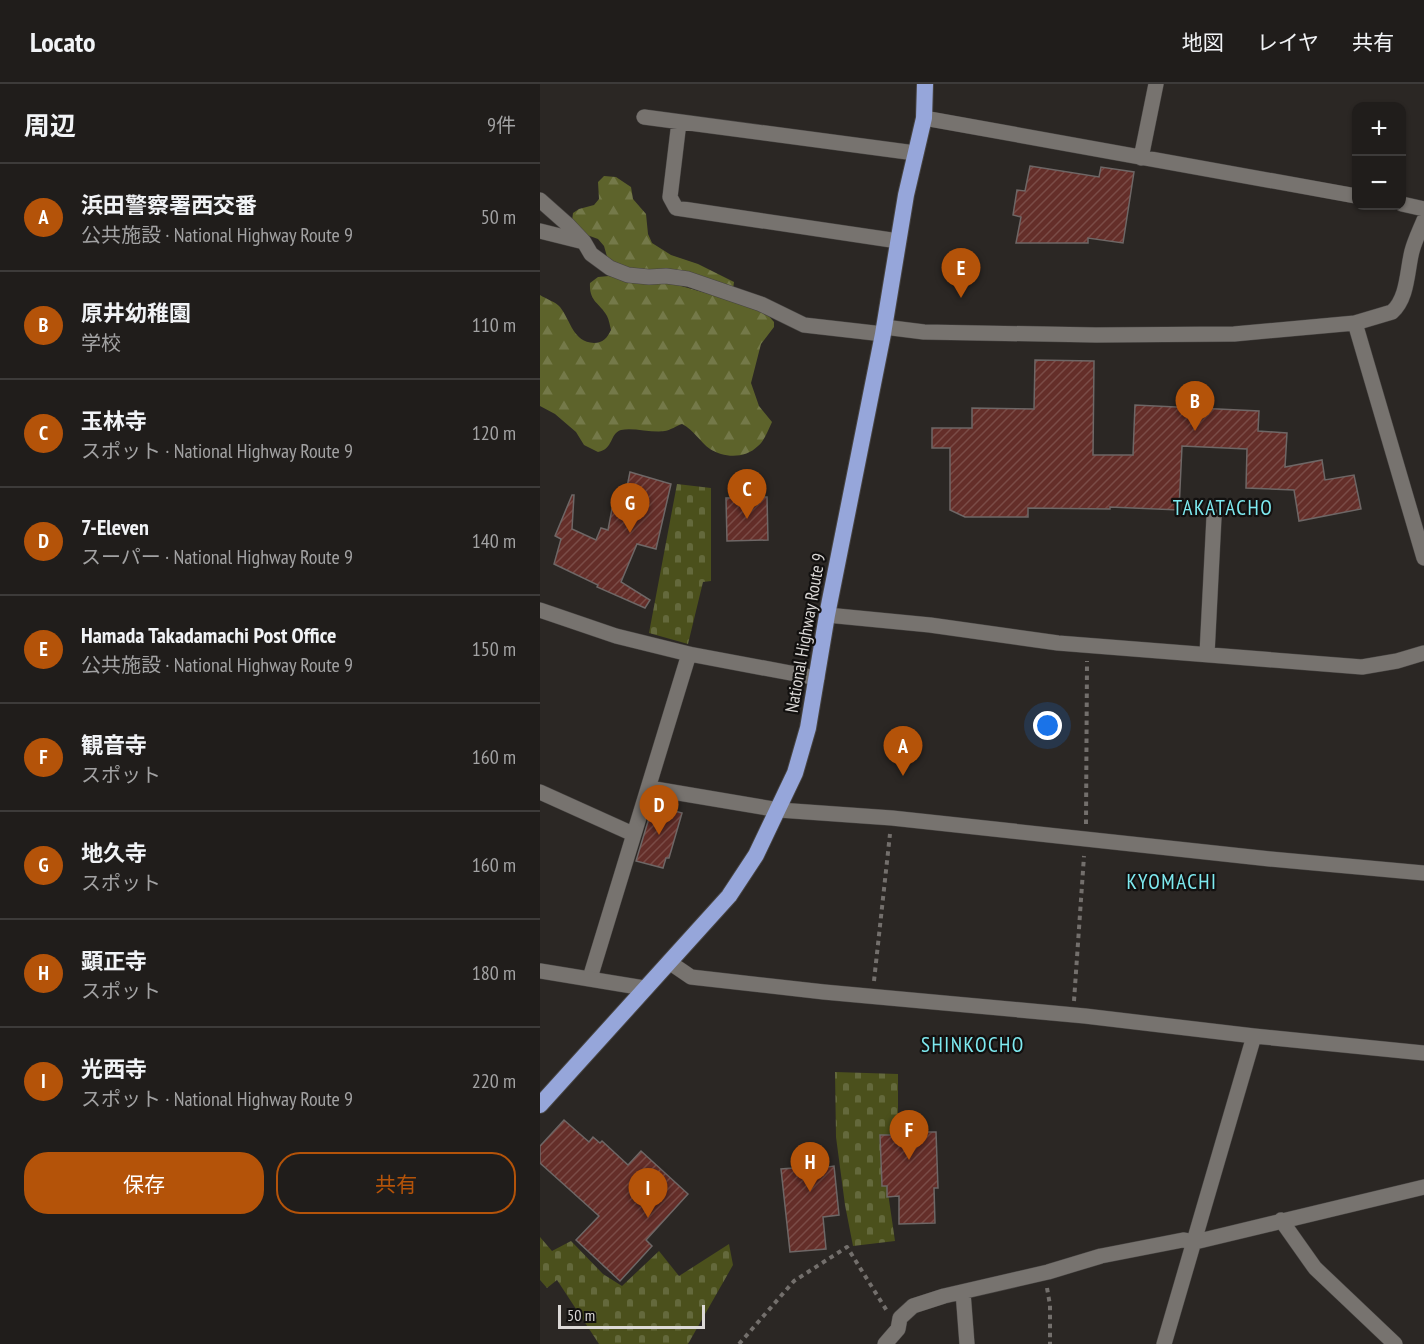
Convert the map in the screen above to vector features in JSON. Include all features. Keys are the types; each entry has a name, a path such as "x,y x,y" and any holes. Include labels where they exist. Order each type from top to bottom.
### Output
{"highway":[{"name":"National Highway Route 9","path":"540,1105 729,896 756,855 795,773 808,728 827,615 883,330 898,241 924,118 925,84"}],"street":[{"path":"1141,158 1156,84"},
{"path":"644,117 915,153"},
{"path":"924,118 1352,195"},
{"path":"679,122 670,197 676,208 898,241"},
{"path":"540,200 584,242 591,254 610,268 628,275 688,279 761,304 804,325 924,332 1087,335 1222,334 1263,333 1355,323 1392,312 1397,308 1403,297 1413,249 1424,220"},
{"path":"1406,205 1424,209"},
{"path":"540,231 584,242"},
{"path":"1355,323 1424,558"},
{"path":"1207,654 1214,517"},
{"path":"540,610 616,636 688,654 817,678"},
{"path":"827,615 930,625 1058,643 1362,667 1397,661 1424,653"},
{"path":"590,978 688,654"},
{"path":"649,788 779,810 892,818 1424,873"},
{"path":"540,792 633,834"},
{"path":"669,962 691,976 1424,1053"},
{"path":"540,971 644,988"},
{"path":"1164,1344 1254,1036"},
{"path":"885,1344 898,1329 900,1318 913,1306 1045,1273 1101,1256 1183,1240 1195,1242 1424,1187"},
{"path":"1281,1220 1315,1268 1395,1344"},
{"path":"963,1292 967,1344"}],"path":[{"path":"872,996 892,818"},
{"path":"739,1344 794,1281 847,1247 898,1329"},
{"path":"1045,1273 1050,1305 1050,1344"}],"green space":[{"path":"604,176 616,177 631,187 633,199 646,214 648,234 652,243 671,255 698,264 734,282 733,289 641,272 608,260 604,246 598,239 587,235 572,221 573,213 594,205 599,199 598,182"},
{"path":"609,276 624,280 660,280 720,297 767,314 774,322 774,327 761,344 751,383 759,406 772,422 758,446 741,455 722,454 710,449 682,424 665,431 621,430 617,432 607,448 598,452 584,445 576,432 555,414 540,406 540,295 560,307 581,339 587,342 600,342 611,330 607,316 591,294 590,283 598,277"},
{"path":"677,484 711,488 711,581 703,582 688,644 649,633"},
{"path":"835,1072 898,1074 898,1135 880,1135 882,1185 887,1186 895,1241 853,1246 836,1137"},
{"path":"540,1237 552,1251 571,1241 603,1274 622,1286 659,1251 679,1276 729,1244 733,1265 688,1344 599,1344 557,1280 547,1288 540,1280"}],"building":[{"path":"1030,166 1099,177 1101,167 1134,172 1123,243 1088,238 1088,243 1016,243 1021,217 1013,215 1017,190 1025,191"},
{"path":"1035,360 1094,361 1093,455 1133,455 1135,405 1259,411 1258,431 1287,433 1285,467 1322,460 1325,480 1354,475 1361,509 1299,521 1294,490 1246,488 1247,449 1182,446 1179,510 1110,507 1110,509 1028,508 1028,517 965,517 950,510 950,448 932,448 932,428 972,428 972,408 1034,409"},
{"path":"630,472 671,484 656,549 637,544 621,582 650,600 645,608 597,587 598,585 554,564 561,539 555,536 572,495 574,495 572,529 596,540 601,528 608,530 612,509 622,512"},
{"path":"767,497 768,540 727,541 726,498"},
{"path":"653,805 682,813 669,858 666,858 663,868 636,861"},
{"path":"564,1120 589,1142 593,1137 600,1143 602,1141 628,1165 641,1151 688,1194 646,1240 652,1246 620,1281 576,1240 599,1216 540,1163 540,1146"},
{"path":"917,1126 917,1132 936,1132 938,1188 934,1188 935,1223 899,1224 899,1196 887,1197 887,1186 882,1186 880,1135 898,1135 897,1127"},
{"path":"814,1158 815,1162 827,1161 828,1167 834,1166 839,1215 823,1217 826,1249 790,1252 781,1169 793,1168 792,1160"}],"place":[{"name":"Hamada Takadamachi Post Office","path":"961,298"},
{"name":"原井幼稚園","path":"1195,431"},
{"name":"玉林寺","path":"747,519"},
{"name":"地久寺","path":"630,533"},
{"name":"浜田警察署西交番","path":"903,776"},
{"name":"7-Eleven","path":"659,835"},
{"name":"観音寺","path":"909,1160"},
{"name":"顕正寺","path":"810,1192"},
{"name":"光西寺","path":"648,1218"}],"district":[{"name":"TAKATACHO","path":"1223,507"},
{"name":"KYOMACHI","path":"1172,881"},
{"name":"SHINKOCHO","path":"973,1044"}]}
